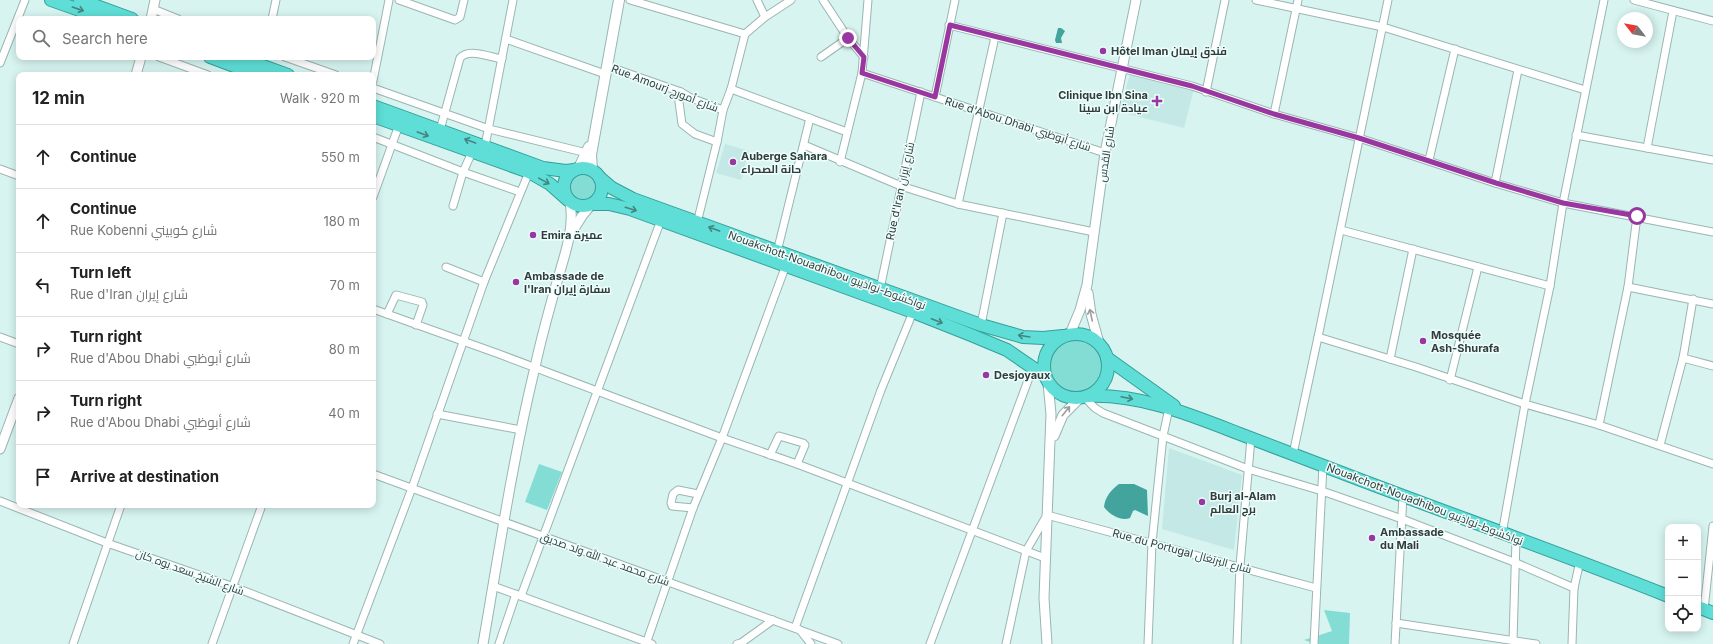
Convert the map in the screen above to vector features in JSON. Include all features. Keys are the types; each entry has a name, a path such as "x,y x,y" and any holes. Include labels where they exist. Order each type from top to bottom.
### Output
{"highway":[{"path":"51,0 96,16"},
{"path":"80,0 124,16"},
{"path":"224,60 277,72"},
{"path":"245,60 262,68"},
{"path":"376,107 543,168 566,171 576,169 596,173 601,181 602,191 600,196 592,204 582,207 569,201 550,184 528,172 376,117"},
{"path":"569,201 565,195 564,184 569,174 576,169"},
{"name":"Nouakchott-Nouadhibou نواكشوط-نواذيبو","path":"596,173 612,188 628,197 880,290 981,325 1023,337 1043,338 1066,335"},
{"name":"Nouakchott-Nouadhibou نواكشوط-نواذيبو","path":"592,204 609,204 630,209 913,312 1006,350 1033,367 1047,380"},
{"path":"1077,333 1089,336 1099,343 1107,358 1107,373 1104,380 1094,392 1084,397 1064,396 1054,390 1047,380 1044,362 1046,353 1055,341 1066,335 1077,333"},
{"name":"Nouakchott-Nouadhibou نواكشوط-نواذيبو","path":"1107,358 1175,410"},
{"name":"Nouakchott-Nouadhibou نواكشوط-نواذيبو","path":"1084,397 1107,395 1122,397 1175,410 1502,534 1580,561 1665,595"}],"main road":[{"path":"596,173 591,155 620,0"},
{"path":"576,169 587,153 594,138"}],"street":[{"path":"19,16 25,0"},
{"path":"273,16 276,0"},
{"path":"375,72 389,0"},
{"path":"399,0 455,20 460,17 464,0"},
{"path":"486,146 513,0"},
{"path":"630,0 745,34"},
{"path":"756,0 765,17"},
{"path":"697,222 717,142 723,110 731,89 745,34 765,17 791,0"},
{"path":"823,0 848,38 864,57"},
{"path":"840,162 862,73 868,0"},
{"path":"935,97 955,0"},
{"name":"شارع القدس","path":"1087,285 1105,153 1136,0"},
{"path":"1206,92 1225,0"},
{"path":"1256,0 1383,27 1585,90"},
{"path":"1274,114 1298,0"},
{"path":"1293,454 1388,0"},
{"path":"1502,534 1525,404 1550,286 1563,203 1604,0"},
{"path":"1634,0 1713,21"},
{"path":"152,16 154,4 173,16"},
{"path":"1647,148 1673,11"},
{"path":"0,63 16,23"},
{"path":"950,25 1192,86 1274,114 1359,138 1496,183 1563,203 1637,216 1713,232"},
{"path":"958,204 996,37"},
{"path":"821,56 848,38"},
{"name":"Rue Amourj شارع أمورج","path":"506,39 681,92 691,98 723,110"},
{"path":"1429,160 1455,49"},
{"path":"440,130 460,58 463,55 470,53 502,59"},
{"path":"137,72 140,60"},
{"path":"167,60 200,72"},
{"path":"294,60 328,72"},
{"path":"1496,183 1518,70"},
{"name":"Rue d'Abou Dhabi شارع أبوظبي","path":"862,73 1105,153"},
{"path":"376,89 489,129 587,153"},
{"path":"731,89 847,132"},
{"path":"681,92 679,102 682,124 695,134 717,142"},
{"name":"Rue d'Iran شارع إيران","path":"880,290 921,92"},
{"path":"777,252 810,118"},
{"path":"376,189 399,125"},
{"path":"1576,135 1713,160"},
{"path":"376,137 463,172 520,192"},
{"path":"804,145 840,162 901,186 958,204 1094,232"},
{"path":"453,206 463,172 472,152"},
{"path":"0,169 16,175"},
{"path":"353,644 412,488 462,341 528,172"},
{"path":"483,644 521,430 534,368 570,236 572,211 569,201"},
{"path":"570,236 582,216 592,204"},
{"path":"981,325 1004,213"},
{"path":"1599,425 1628,286 1637,216"},
{"path":"500,644 519,595 545,537 661,220"},
{"path":"1341,230 1550,286"},
{"path":"1390,359 1412,249"},
{"path":"493,586 648,644 698,494 722,438 786,265"},
{"path":"1450,380 1478,267"},
{"path":"446,268 484,282"},
{"path":"1066,335 1080,310 1087,285"},
{"path":"1087,285 1090,314 1099,343"},
{"path":"1628,286 1713,304"},
{"path":"387,314 396,295 422,302 423,305 416,325"},
{"path":"1660,445 1683,358 1693,299"},
{"path":"376,310 722,438 797,464 846,484 1045,558"},
{"path":"811,644 797,629 846,484 881,390 913,312"},
{"path":"0,337 16,343"},
{"path":"1318,337 1390,359 1525,404 1599,425 1713,464"},
{"path":"1683,358 1713,366"},
{"path":"930,644 1033,367"},
{"path":"1047,380 1051,414 1044,598 1047,644"},
{"path":"1050,453 1056,429 1063,415 1072,404 1084,397 1095,408 1103,413 1248,469 1322,491 1402,519 1514,562 1574,588"},
{"path":"0,449 16,406"},
{"path":"1148,644 1152,543 1163,436 1175,410"},
{"path":"437,414 521,430"},
{"path":"770,454 779,436 803,442 805,445 797,464"},
{"path":"1237,644 1240,566 1251,438"},
{"path":"1314,644 1323,465"},
{"name":"شارع محمد عبد الله ولد صديق","path":"376,475 838,644"},
{"path":"693,508 672,506 670,503 672,494 678,490 698,494"},
{"path":"1395,644 1403,496"},
{"name":"شارع الشيخ سعد بوه كان","path":"0,502 107,543 234,587 380,644"},
{"path":"73,644 120,508"},
{"path":"212,644 234,587 261,508"},
{"path":"1006,644 1026,551 1047,515"},
{"name":"Rue du Portugal شارع البرتغال","path":"1047,515 1240,566 1316,588"},
{"path":"1705,610 1713,526"},
{"path":"1513,641 1514,562 1516,538"},
{"path":"1572,644 1574,588 1580,561"},
{"path":"737,644 741,643 773,620"},
{"path":"1396,623 1536,644"},
{"path":"1484,644 1485,636"}],"shaded area":[{"path":"1058,28 1065,31 1061,38 1062,43 1056,43 1055,40"},
{"name":"Clinique Ibn Sina عيادة ابن سينا","path":"1130,73 1194,89 1184,128 1120,112"},
{"name":"Auberge Sahara حانة الصحراء","path":"725,144 749,151 741,180 716,173"},
{"path":"583,172 594,177 599,188 594,199 583,204 572,199 567,188 572,177"},
{"path":"1077,334 1093,339 1098,343 1102,348 1107,364 1102,380 1098,385 1093,389 1077,394 1061,389 1056,385 1052,380 1047,364 1052,348 1056,343 1061,339"},
{"name":"Burj al-Alam برج العالم","path":"1169,448 1242,475 1234,550 1162,529"},
{"path":"539,464 562,472 547,510 525,502"},
{"path":"1119,484 1134,484 1147,490 1148,516 1135,510 1130,518 1123,519 1112,515 1106,510 1104,507 1107,497"},
{"path":"1324,610 1350,613 1349,644 1316,644 1304,640 1332,631"}],"place":[{"name":"Hôtel Iman فندق إيمان","path":"1103,51"},
{"name":"Clinique Ibn Sina عيادة ابن سينا","path":"1157,101"},
{"name":"Auberge Sahara حانة الصحراء","path":"733,162"},
{"name":"Emira عميرة","path":"533,235"},
{"name":"Ambassade de l'Iran سفارة إيران","path":"516,282"},
{"name":"Mosquée Ash-Shurafa","path":"1423,341"},
{"name":"Desjoyaux","path":"986,375"},
{"name":"Burj al-Alam برج العالم","path":"1202,502"},
{"name":"Ambassade du Mali","path":"1372,538"}],"route":[{"path":"848,38 864,57 862,73 935,97 950,25 1192,86 1274,114 1359,138 1496,183 1563,203 1637,216"}]}
